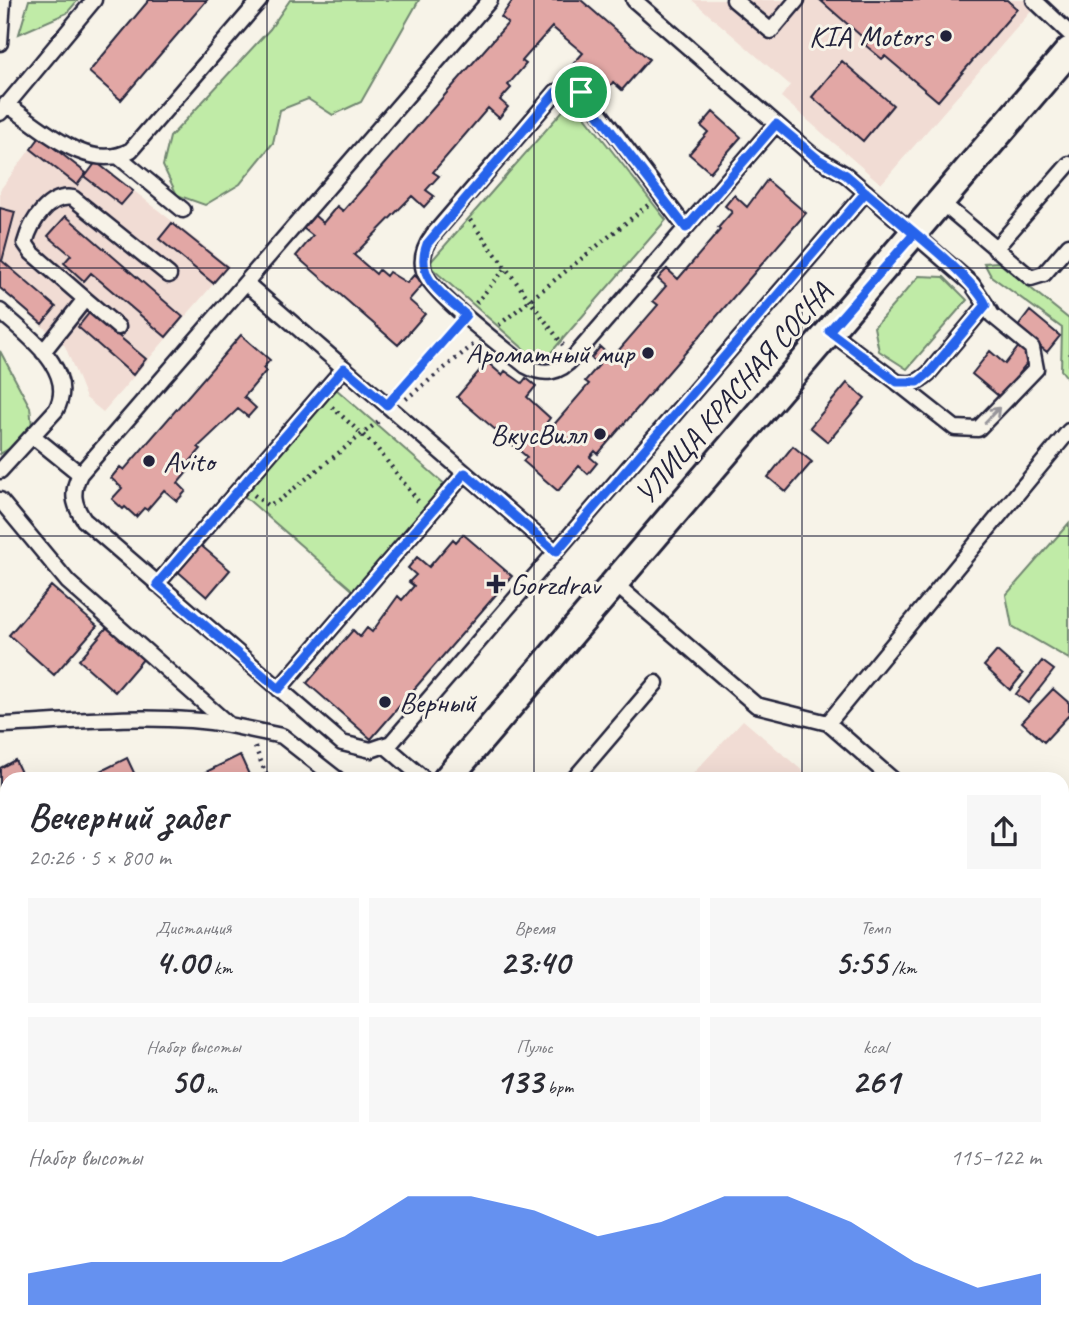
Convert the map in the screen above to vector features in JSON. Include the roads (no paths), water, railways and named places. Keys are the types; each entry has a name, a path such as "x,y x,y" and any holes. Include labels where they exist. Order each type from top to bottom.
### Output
{"street":[{"name":"УЛИЦА КРАСНАЯ СОСНА","path":"453,772 1069,51"}],"lane":[{"path":"0,43 3,0"},
{"path":"94,0 3,108 79,153 119,157 183,210"},
{"path":"119,157 131,150 260,0"},
{"path":"490,0 80,474 75,485 77,509 84,520 342,743 360,749 387,747 866,192"},
{"path":"634,0 812,155 841,171 972,284 992,315 1032,348 1036,369 978,429 955,428 829,331"},
{"path":"734,0 771,31 797,0"},
{"path":"1034,0 1069,33"},
{"path":"686,228 590,100 581,92 570,89 556,92 458,206 427,244 423,262 431,284 488,334 533,370 557,370 573,358 686,228 776,124"},
{"path":"995,250 1069,164"},
{"path":"118,327 32,253 26,243 28,231 51,201 61,196 73,198 169,275"},
{"path":"941,202 1026,276 1037,278 1069,245"},
{"path":"246,283 556,552"},
{"path":"43,352 85,299"},
{"path":"897,382 918,382 929,373 986,305"},
{"path":"0,311 43,352 62,382 62,400 0,471"},
{"path":"157,584 344,368"},
{"path":"828,723 1068,434"},
{"path":"33,436 80,474"},
{"path":"279,689 465,473"},
{"path":"0,500 68,582 229,725"},
{"path":"614,583 755,705 828,723 884,772"},
{"path":"580,772 656,683"},
{"path":"0,724 103,720 208,721 282,736 328,772"},
{"path":"387,747 416,772"}],"place":[{"name":"KIA Motors","path":"946,36"},
{"name":"Ароматный мир","path":"648,353"},
{"name":"ВкусВилл","path":"600,434"},
{"name":"Avito","path":"149,461"},
{"name":"Gorzdrav","path":"496,584"},
{"name":"Верный","path":"385,702"}]}
